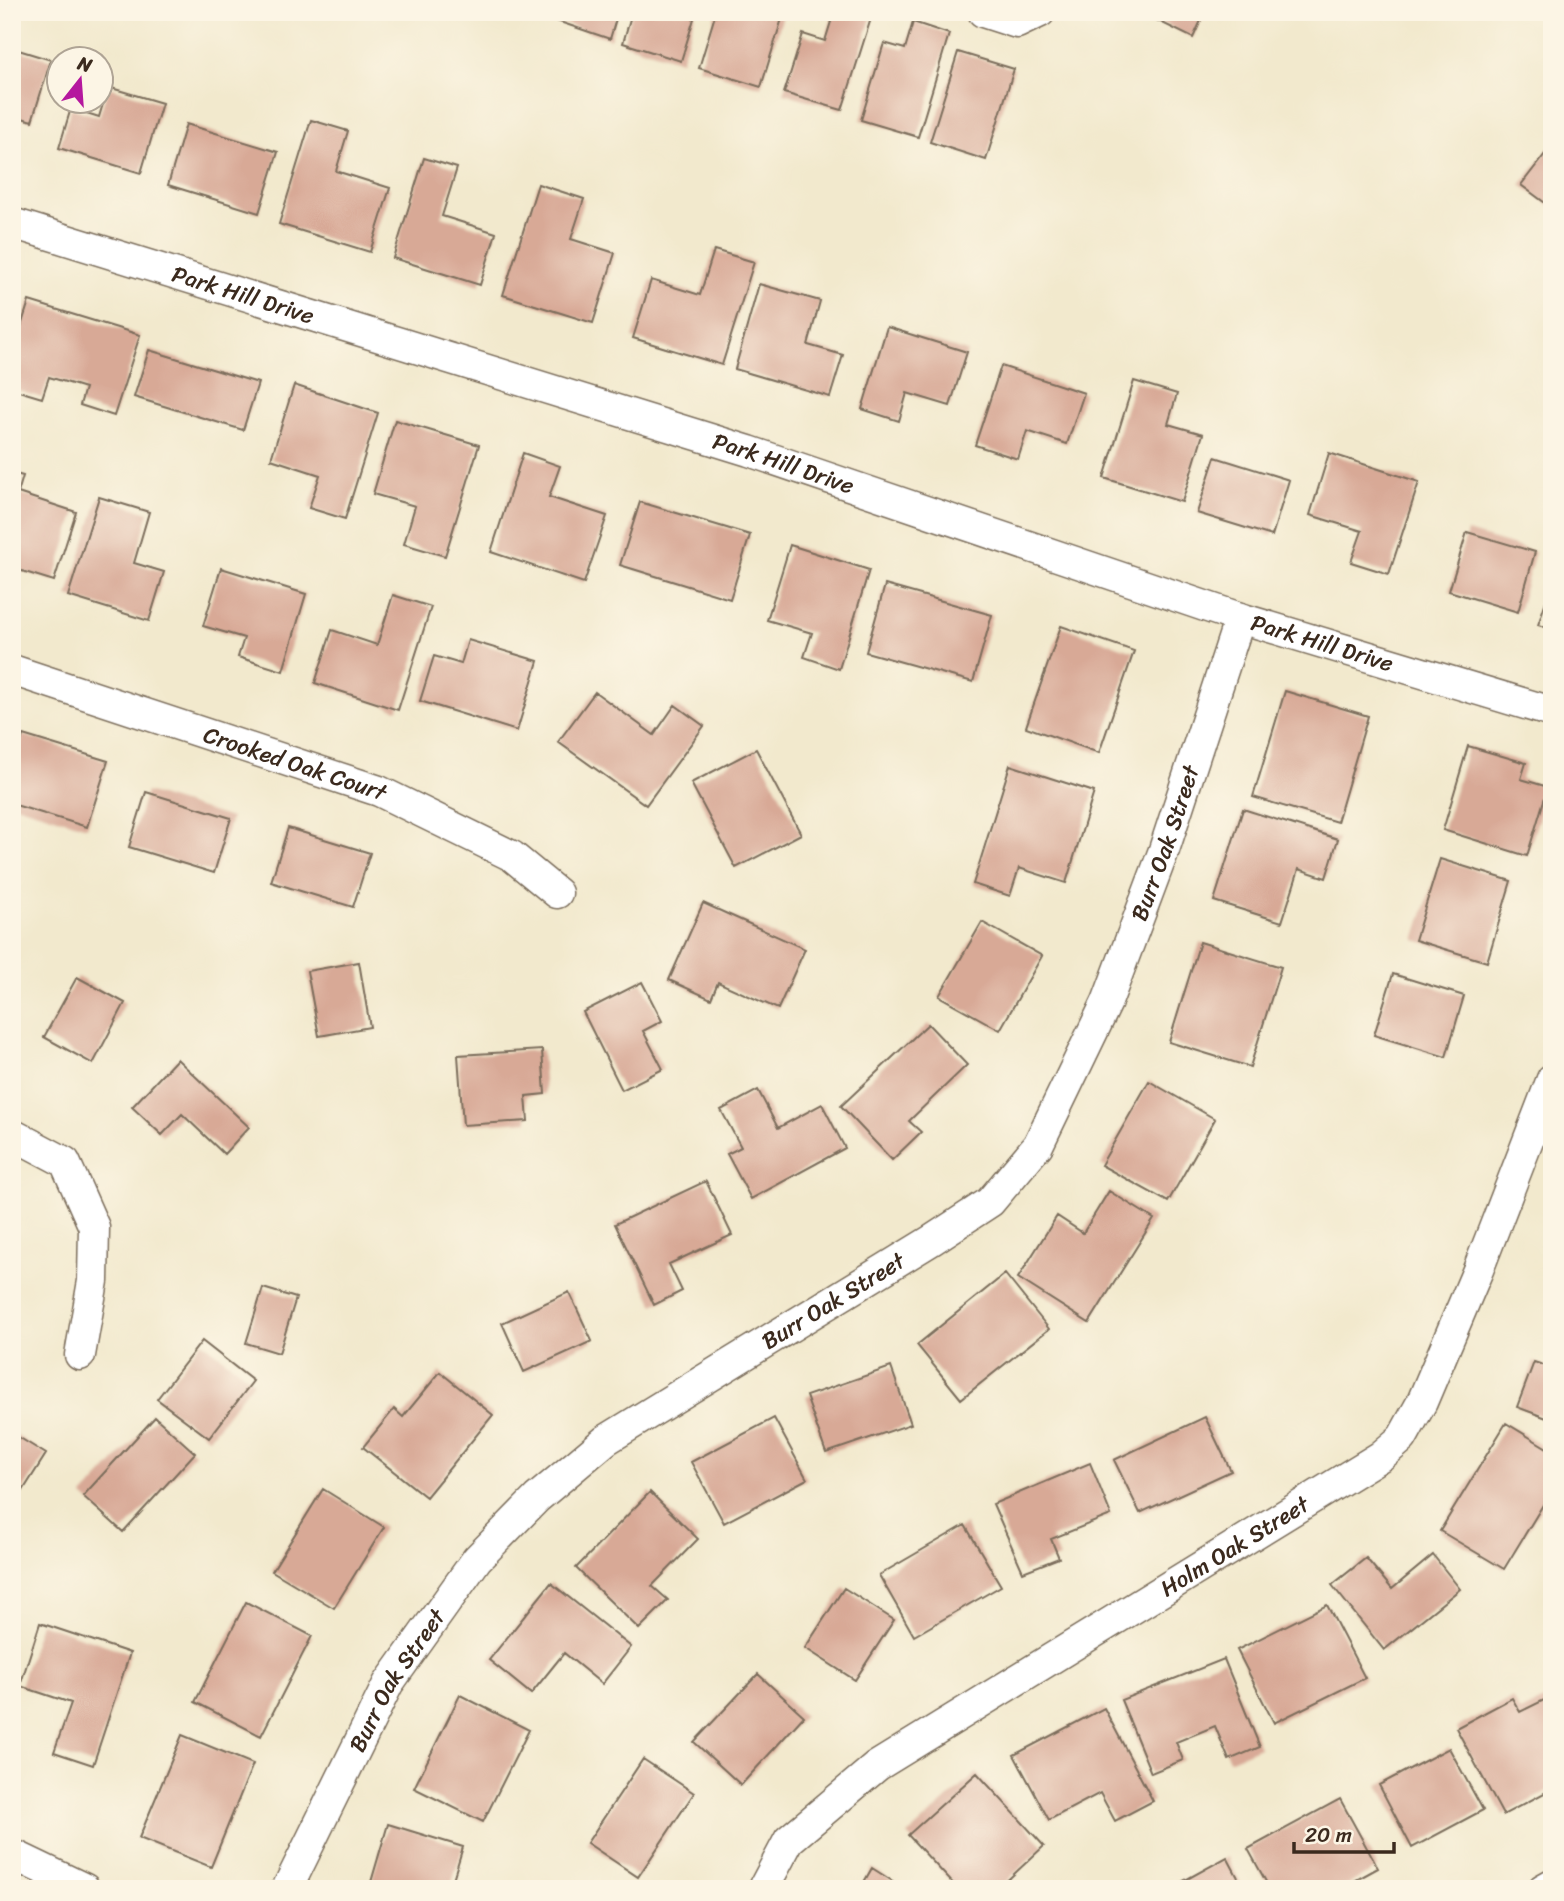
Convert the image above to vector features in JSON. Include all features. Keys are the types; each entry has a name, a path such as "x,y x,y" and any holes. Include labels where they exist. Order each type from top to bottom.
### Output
{"street":[{"path":"983,12 1017,23 1040,12"},
{"name":"Park Hill Drive","path":"12,222 749,451 1240,618 1552,712"},
{"name":"Burr Oak Street","path":"287,1889 388,1684 477,1559 537,1498 606,1440 990,1202 1038,1145 1107,1002 1164,850 1240,618"},
{"name":"Crooked Oak Court","path":"12,670 379,791 512,856 557,894"},
{"name":"Holm Oak Street","path":"763,1889 789,1840 877,1766 1370,1463 1402,1438 1422,1402 1479,1270 1552,1079"},
{"path":"12,1134 65,1162 94,1227 93,1281 80,1355"},
{"path":"12,1854 85,1889"},
{"path":"1542,1889 1552,1884"}],"building":[{"path":"556,12 618,12 610,39 554,20"},
{"path":"632,12 696,12 681,61 623,43"},
{"path":"716,12 784,12 761,87 699,68"},
{"path":"834,12 873,12 842,110 784,93 803,34 825,41"},
{"path":"1140,12 1205,12 1193,38"},
{"path":"913,22 949,34 918,137 861,120 884,43 905,49"},
{"path":"12,48 46,58 46,76 32,121 12,115"},
{"path":"958,52 1014,69 986,160 930,142"},
{"path":"116,89 162,103 141,173 59,148 69,116 116,116"},
{"path":"311,120 348,131 336,171 390,188 370,252 279,224"},
{"path":"186,124 278,152 259,213 168,185"},
{"path":"1552,145 1552,208 1521,185"},
{"path":"424,158 457,168 442,216 496,233 480,285 393,258"},
{"path":"538,184 584,199 571,239 615,253 593,323 503,295"},
{"path":"714,250 754,262 722,365 633,338 651,280 700,295"},
{"path":"759,284 820,301 808,345 843,355 830,397 735,369"},
{"path":"29,301 140,335 114,416 80,405 85,388 49,377 42,398 12,389 12,355"},
{"path":"887,327 967,352 950,406 907,393 899,421 862,409"},
{"path":"149,350 258,383 243,430 134,397"},
{"path":"1001,366 1084,393 1067,444 1027,431 1018,459 975,445"},
{"path":"1134,381 1177,394 1168,424 1203,434 1182,502 1104,478"},
{"path":"294,385 378,413 345,519 309,508 320,475 271,459"},
{"path":"395,420 479,445 445,556 404,544 415,506 373,494"},
{"path":"523,453 560,466 549,497 607,516 584,583 491,552"},
{"path":"1329,453 1419,482 1389,574 1351,562 1362,531 1310,515"},
{"path":"1215,457 1289,480 1272,536 1197,513"},
{"path":"12,473 23,476 18,493 76,512 54,581 12,568"},
{"path":"99,497 149,512 134,563 164,572 149,621 68,596"},
{"path":"640,502 750,535 730,599 620,565"},
{"path":"1467,532 1535,552 1518,612 1449,591"},
{"path":"790,545 869,570 839,669 804,657 812,633 767,620"},
{"path":"221,568 306,594 283,671 238,657 244,638 203,626"},
{"path":"1552,583 1552,629 1538,625"},
{"path":"885,585 992,615 973,682 866,652"},
{"path":"393,595 431,607 398,710 315,683 332,630 377,645"},
{"path":"1061,626 1134,651 1099,753 1026,727"},
{"path":"468,640 538,661 517,731 420,701 434,656 461,664"},
{"path":"1285,691 1368,716 1337,822 1253,797"},
{"path":"595,692 654,735 675,705 704,726 646,805 558,742"},
{"path":"23,735 108,761 87,827 12,804 12,772"},
{"path":"1468,746 1526,763 1521,779 1548,787 1527,856 1443,830"},
{"path":"756,749 801,834 736,868 691,783"},
{"path":"1010,765 1094,792 1066,883 1019,868 1010,896 973,884"},
{"path":"146,792 231,818 214,873 129,847"},
{"path":"1243,809 1338,839 1326,878 1299,869 1282,922 1214,901"},
{"path":"288,828 370,853 353,907 271,882"},
{"path":"1440,859 1511,881 1487,962 1415,940"},
{"path":"703,903 805,949 778,1009 718,982 711,999 669,980"},
{"path":"982,922 1042,956 1000,1030 939,996"},
{"path":"1200,942 1281,967 1250,1067 1169,1042"},
{"path":"359,962 370,1027 319,1036 307,971"},
{"path":"1393,974 1464,996 1446,1057 1374,1035"},
{"path":"77,977 125,1003 93,1064 44,1037"},
{"path":"642,982 662,1021 643,1031 663,1069 622,1090 583,1012"},
{"path":"928,1024 967,1065 909,1121 921,1132 892,1160 841,1106"},
{"path":"542,1050 545,1094 526,1096 528,1121 463,1125 458,1055"},
{"path":"177,1059 249,1127 224,1154 182,1114 162,1135 132,1107"},
{"path":"1149,1081 1215,1119 1168,1202 1101,1165"},
{"path":"758,1090 778,1128 822,1104 845,1148 751,1199 727,1154 741,1147 721,1110"},
{"path":"706,1181 732,1235 669,1264 682,1291 654,1305 615,1224"},
{"path":"1109,1191 1154,1219 1089,1323 1018,1278 1057,1216 1083,1233"},
{"path":"1005,1274 1049,1329 961,1399 917,1345"},
{"path":"263,1288 296,1298 279,1353 246,1343"},
{"path":"569,1292 592,1341 524,1372 502,1323"},
{"path":"202,1341 253,1381 209,1438 157,1399"},
{"path":"1534,1362 1552,1368 1552,1420 1517,1407"},
{"path":"891,1367 911,1424 826,1453 806,1396"},
{"path":"440,1372 493,1415 426,1497 363,1447 394,1409 403,1417"},
{"path":"155,1417 195,1453 123,1532 83,1496"},
{"path":"1205,1417 1231,1471 1140,1513 1114,1460"},
{"path":"774,1418 807,1479 724,1523 691,1462"},
{"path":"1506,1423 1552,1451 1552,1490 1504,1569 1440,1531"},
{"path":"12,1433 46,1454 12,1508"},
{"path":"1090,1463 1111,1515 1051,1539 1059,1558 1023,1572 993,1504"},
{"path":"323,1489 384,1527 334,1608 272,1571"},
{"path":"650,1492 698,1539 652,1586 668,1600 639,1629 576,1568"},
{"path":"965,1525 1001,1586 914,1636 879,1575"},
{"path":"1433,1555 1460,1589 1384,1650 1332,1585 1366,1558 1392,1589"},
{"path":"551,1583 631,1647 602,1684 564,1653 531,1694 489,1660"},
{"path":"844,1588 894,1620 855,1680 805,1648"},
{"path":"246,1602 312,1636 261,1736 195,1702"},
{"path":"1327,1605 1365,1678 1274,1723 1237,1650"},
{"path":"40,1623 130,1653 93,1765 54,1752 71,1703 20,1686"},
{"path":"1224,1659 1260,1747 1229,1760 1215,1726 1176,1742 1183,1760 1151,1773 1121,1700"},
{"path":"758,1674 804,1716 741,1785 694,1742"},
{"path":"460,1695 529,1730 483,1822 414,1788"},
{"path":"1550,1697 1552,1789 1503,1815 1456,1728 1512,1698 1520,1712"},
{"path":"1104,1708 1153,1801 1115,1821 1100,1793 1049,1820 1014,1755"},
{"path":"182,1735 253,1764 211,1867 139,1838"},
{"path":"1449,1748 1483,1810 1412,1848 1379,1785"},
{"path":"643,1759 694,1793 638,1877 587,1843"},
{"path":"977,1773 1044,1846 998,1889 958,1889 908,1835"},
{"path":"1340,1799 1378,1868 1340,1889 1270,1889 1248,1849"},
{"path":"388,1824 463,1847 450,1889 369,1889"},
{"path":"1227,1857 1244,1889 1169,1889"},
{"path":"872,1868 905,1889 860,1889"}]}
